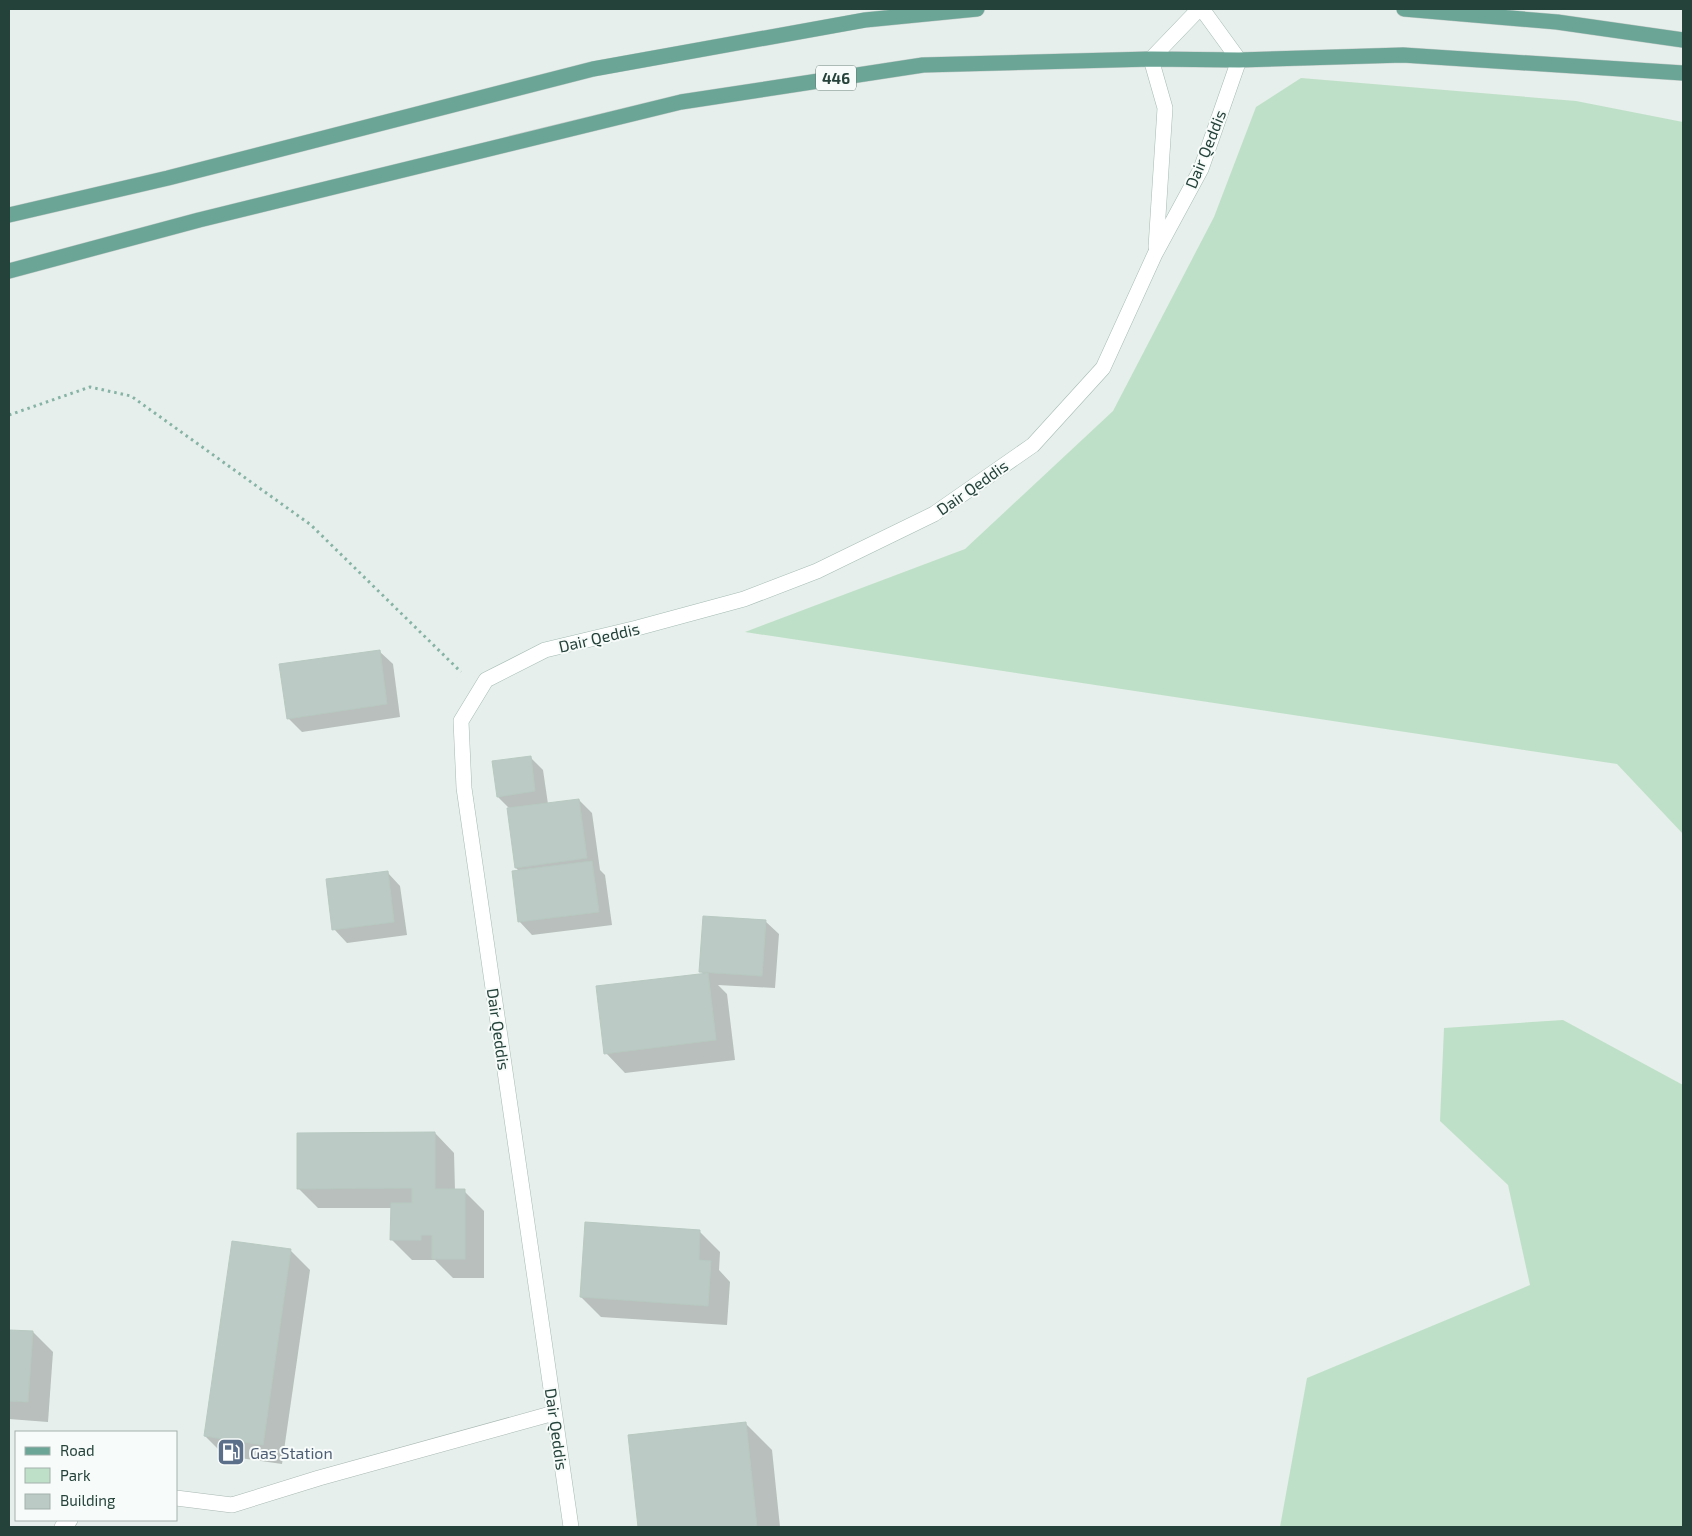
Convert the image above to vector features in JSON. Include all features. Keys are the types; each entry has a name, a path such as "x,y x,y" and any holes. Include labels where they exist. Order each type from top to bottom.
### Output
{"main road":[{"path":"9,215 168,178 593,69 865,20 977,9"},
{"path":"1155,254 1165,108 1151,59 1201,9 1239,60"},
{"path":"1404,9 1557,22 1683,40"},
{"name":"446","path":"9,271 199,220 681,102 923,65 1151,59 1239,60 1403,54 1683,73"},
{"name":"Dair Qeddis","path":"571,1527 464,788 461,721 486,680 545,650 744,600 817,571 934,514 1033,445 1103,368 1155,254 1201,169 1239,60"},
{"path":"178,1498 232,1506 319,1478 554,1413"}],"path":[{"path":"9,415 90,387 131,396 311,525 480,691"}],"green space":[{"path":"1301,78 1576,101 1683,122 1683,834 1617,764 745,632 965,549 1113,411 1214,217 1256,107"},
{"path":"1563,1020 1683,1085 1683,1527 1280,1527 1307,1378 1530,1285 1508,1185 1440,1121 1444,1028"}],"building":[{"path":"380,650 387,704 287,719 279,664"},
{"path":"531,756 535,791 497,797 492,761"},
{"path":"579,799 587,858 515,868 507,808"},
{"path":"592,861 599,912 518,922 512,871"},
{"path":"388,871 394,922 332,930 326,879"},
{"path":"703,916 766,920 762,976 699,972"},
{"path":"708,973 716,1040 604,1054 596,986"},
{"path":"435,1132 435,1189 465,1189 465,1259 432,1259 432,1235 421,1235 421,1240 390,1240 391,1203 412,1203 412,1188 297,1189 297,1133"},
{"path":"585,1222 700,1230 699,1260 711,1261 708,1306 580,1297"},
{"path":"232,1241 291,1249 263,1445 204,1436"},
{"path":"9,1330 33,1331 28,1402 9,1401"},
{"path":"746,1422 757,1527 638,1527 628,1435"}],"place":[{"name":"Gas Station","path":"231,1452"}]}
